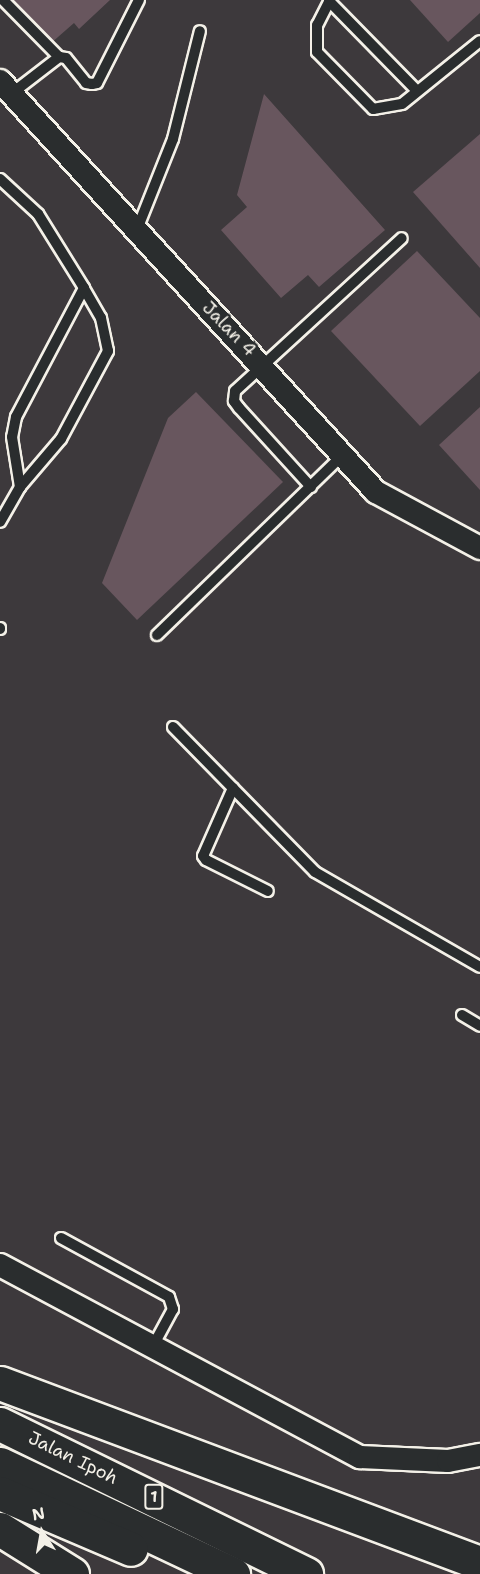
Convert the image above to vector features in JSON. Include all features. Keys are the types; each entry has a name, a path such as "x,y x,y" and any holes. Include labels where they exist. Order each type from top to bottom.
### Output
{"highway":[{"path":"0,1383 475,1559"},
{"name":"Jalan Ipoh","path":"0,1424 306,1574"},
{"name":"Jalan Ipoh","path":"0,1464 233,1574"},
{"path":"0,1493 184,1574"},
{"path":"0,1529 72,1574"}],"street":[{"name":"Jalan 4","path":"6,88 136,232 263,364 376,492 480,548"},
{"path":"0,1265 360,1457 448,1461 480,1455"}],"lane":[{"path":"3,0 59,57 66,58 86,83 97,83 139,0"},
{"path":"417,91 330,1 317,25 317,52 374,110 390,109 417,91 480,41"},
{"path":"136,232 174,139 200,31"},
{"path":"6,88 59,57"},
{"path":"0,179 38,214 101,318 108,351 61,439 20,487 0,522"},
{"path":"311,487 234,401 235,391 402,238"},
{"path":"20,487 12,437 16,417 84,288"},
{"path":"158,635 343,455"},
{"path":"173,727 315,872 480,967"},
{"path":"233,788 203,856 206,861 268,891"},
{"path":"462,1015 480,1026"},
{"path":"61,1238 169,1297 173,1309 152,1348"}],"building":[{"path":"10,0 110,0 79,29 74,23 50,44"},
{"path":"410,0 480,0 480,13 448,42"},
{"path":"264,94 385,230 319,287 308,275 281,298 221,230 247,207 237,195"},
{"path":"480,134 480,268 413,192"},
{"path":"417,251 480,318 480,371 420,426 331,331"},
{"path":"196,392 283,482 137,620 102,583 168,418"},
{"path":"480,407 480,490 439,445"}]}
